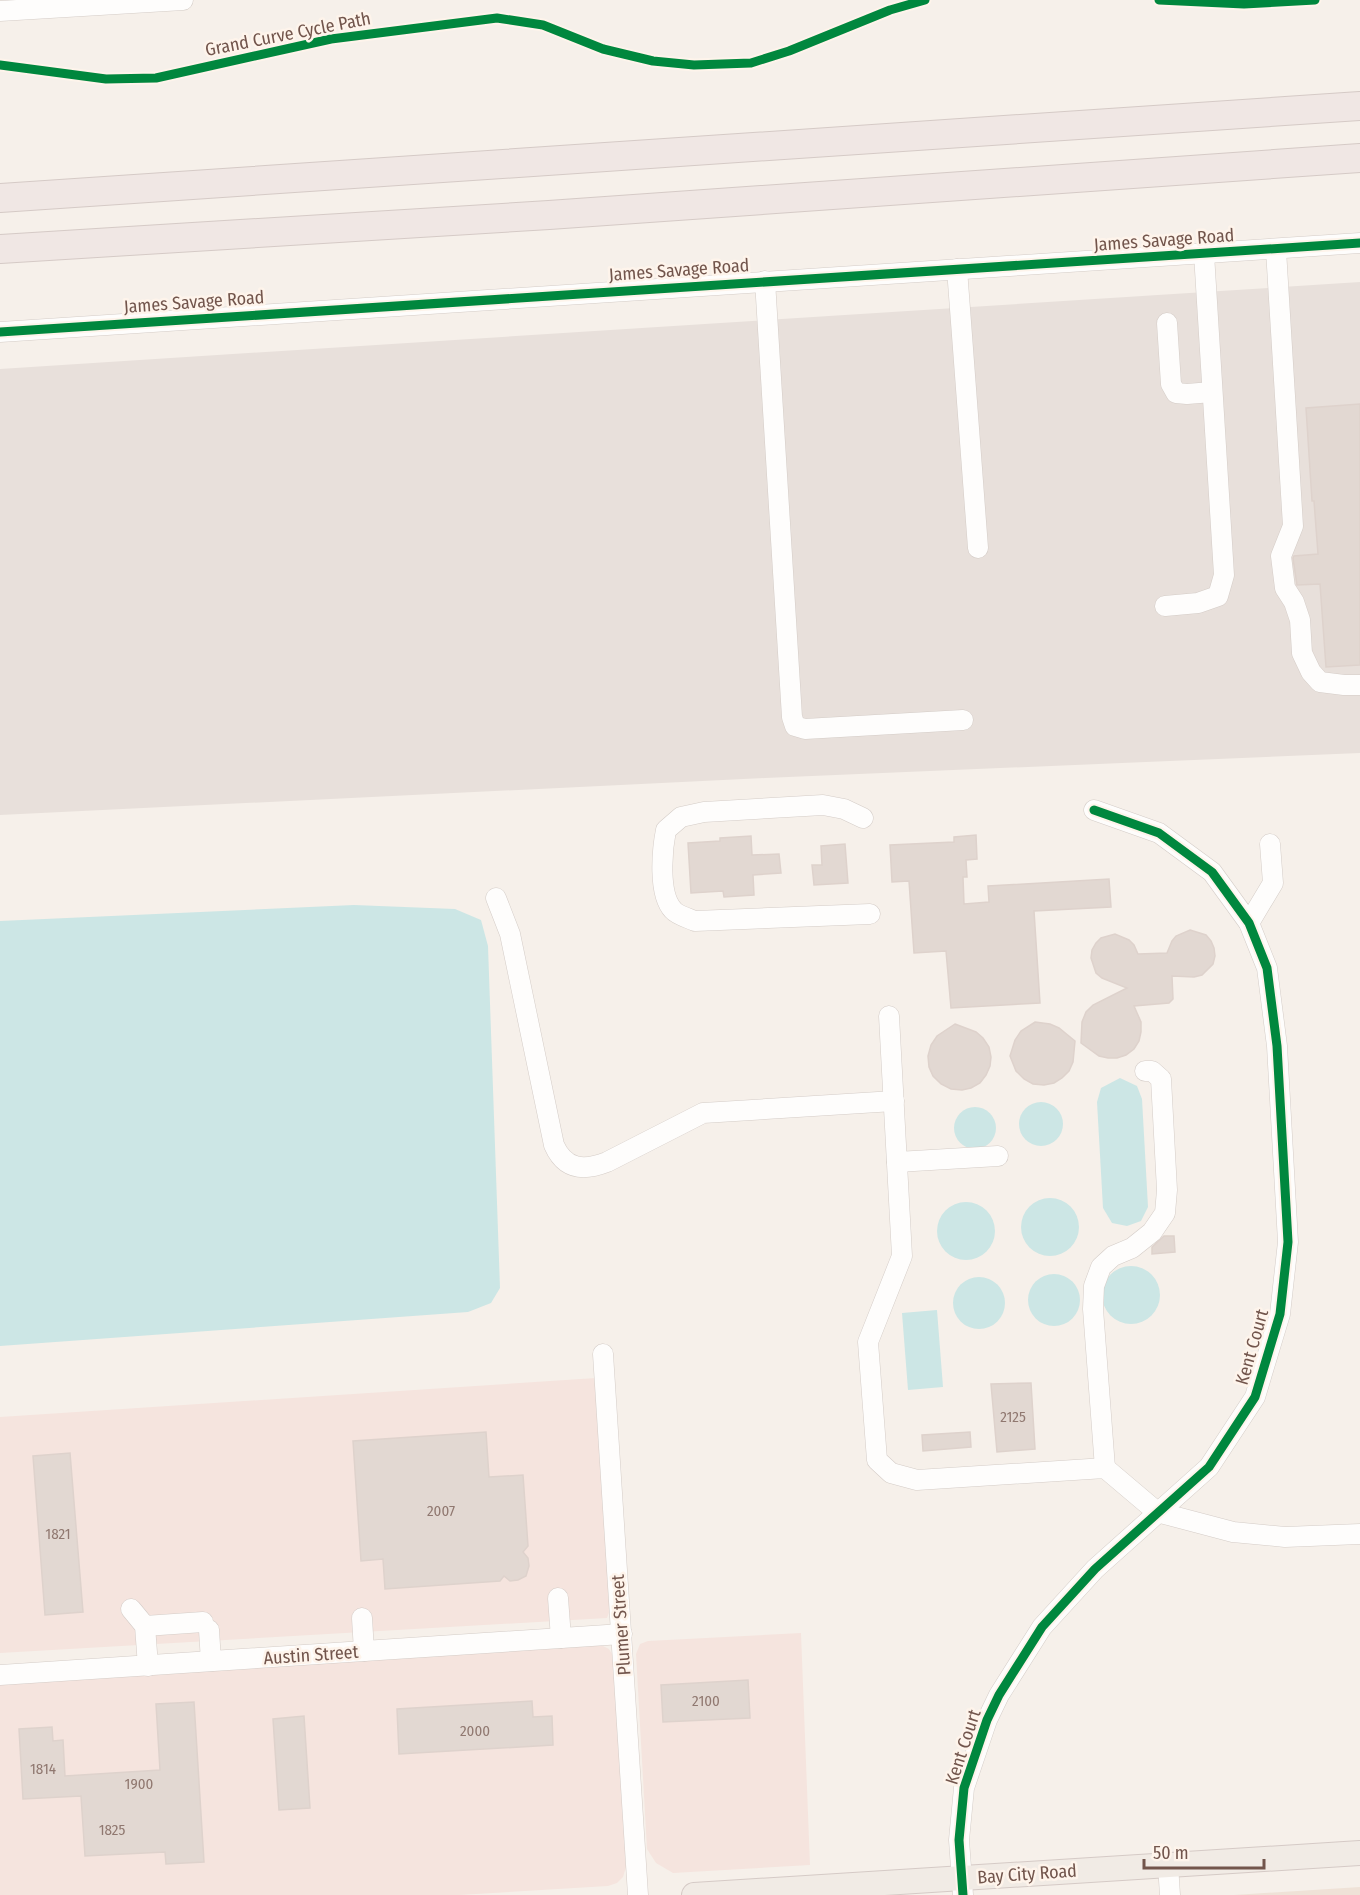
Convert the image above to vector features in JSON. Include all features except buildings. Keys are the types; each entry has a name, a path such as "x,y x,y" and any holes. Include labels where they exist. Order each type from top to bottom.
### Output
{"highway":[{"path":"0,198 534,160 1360,106"},
{"path":"0,249 561,214 1360,158"},
{"path":"0,193 81,193"}],"main road":[{"name":"Bay City Road","path":"694,1895 963,1887 1168,1865 1360,1853"}],"street":[{"path":"0,11 183,0"},
{"name":"James Savage Road","path":"0,332 1360,243"},
{"path":"1276,250 1293,526 1281,556 1285,588 1294,602 1300,620 1302,653 1311,672 1320,682 1360,685"},
{"path":"1165,606 1197,603 1218,596 1224,575 1204,254"},
{"path":"957,269 978,548"},
{"path":"765,281 792,717 795,726 805,729 963,720"},
{"path":"1167,323 1171,384 1176,393 1212,392"},
{"path":"863,818 844,809 823,805 704,812 681,817 666,830 662,851 665,894 673,911 694,921 870,914"},
{"name":"Kent Court","path":"963,1887 959,1840 964,1788 987,1720 999,1695 1042,1627 1095,1569 1156,1512 1209,1467 1255,1397 1280,1314 1288,1242 1277,1046 1267,968 1249,923 1212,872 1159,833 1094,810"},
{"path":"1249,923 1273,883 1270,844"},
{"path":"496,898 510,934 554,1145 559,1157 575,1166 593,1167 703,1113 894,1101"},
{"path":"890,1016 902,1256 868,1342 877,1460 891,1473 917,1480 1105,1468 1156,1512 1233,1532 1285,1537 1360,1534"},
{"path":"1105,1468 1093,1309 1094,1286 1101,1267 1113,1256 1132,1248 1152,1232 1165,1213 1167,1190 1161,1079 1152,1071 1145,1071"},
{"path":"897,1162 998,1156"},
{"name":"Plumer Street","path":"603,1354 638,1895"},
{"path":"558,1598 561,1638"},
{"path":"131,1609 146,1626 148,1666"},
{"path":"362,1618 364,1651"},
{"path":"146,1626 206,1626 211,1661"},
{"name":"Austin Street","path":"0,1675 621,1634"},
{"path":"1168,1865 1170,1895"}],"shaded area":[{"path":"1360,282 1360,753 765,778 0,815 0,369"},
{"path":"596,1378 610,1610 607,1618 0,1653 0,1417"},
{"path":"801,1633 810,1865 673,1873 656,1863 647,1849 636,1654 640,1644 648,1641"},
{"path":"601,1645 609,1649 615,1659 626,1867 623,1877 617,1883 608,1886 459,1895 0,1895 0,1684"},
{"path":"1360,1887 1360,1895 1234,1895"}],"water":[{"path":"354,905 455,909 481,920 488,946 500,1288 491,1303 468,1312 0,1346 0,921"},
{"path":"1120,1078 1137,1086 1142,1099 1148,1207 1141,1221 1127,1226 1112,1223 1103,1208 1097,1102 1101,1088"},
{"path":"1041,1102 1056,1109 1063,1124 1056,1139 1041,1146 1026,1139 1019,1124 1026,1109"},
{"path":"975,1107 983,1108 990,1113 995,1120 995,1136 990,1143 983,1148 975,1149 967,1148 960,1143 955,1136 954,1128 955,1120 960,1113 967,1108"},
{"path":"1050,1198 1061,1200 1071,1206 1077,1216 1079,1227 1077,1238 1071,1248 1061,1254 1050,1256 1039,1254 1029,1248 1023,1238 1021,1227 1023,1216 1029,1206 1039,1200"},
{"path":"960,1202 972,1202 987,1210 995,1225 995,1237 987,1252 972,1260 960,1260 945,1252 937,1237 937,1225 945,1210"},
{"path":"1125,1266 1137,1266 1152,1274 1160,1289 1160,1301 1152,1316 1137,1324 1125,1324 1110,1316 1102,1301 1102,1289 1110,1274"},
{"path":"1049,1274 1059,1274 1073,1281 1080,1300 1073,1319 1059,1326 1049,1326 1039,1322 1032,1315 1028,1305 1028,1295 1032,1285 1039,1278"},
{"path":"974,1277 984,1277 994,1281 1001,1288 1005,1303 1001,1318 994,1325 984,1329 974,1329 964,1325 957,1318 953,1308 953,1298 957,1288 964,1281"},
{"path":"937,1310 943,1387 908,1390 902,1313"}],"cycle path":[{"name":"Grand Curve Cycle Path","path":"0,65 106,79 156,78 331,39 497,18 543,25 603,49 653,61 694,65 751,63 789,51 890,10 925,0"},
{"path":"1159,0 1244,4 1315,0"},
{"path":"0,332 1360,243"},
{"path":"963,1895 959,1840 964,1788 987,1720 999,1695 1042,1627 1095,1569 1209,1467 1255,1397 1280,1314 1288,1242 1277,1046 1267,968 1249,923 1212,872 1159,833 1094,810"}]}
